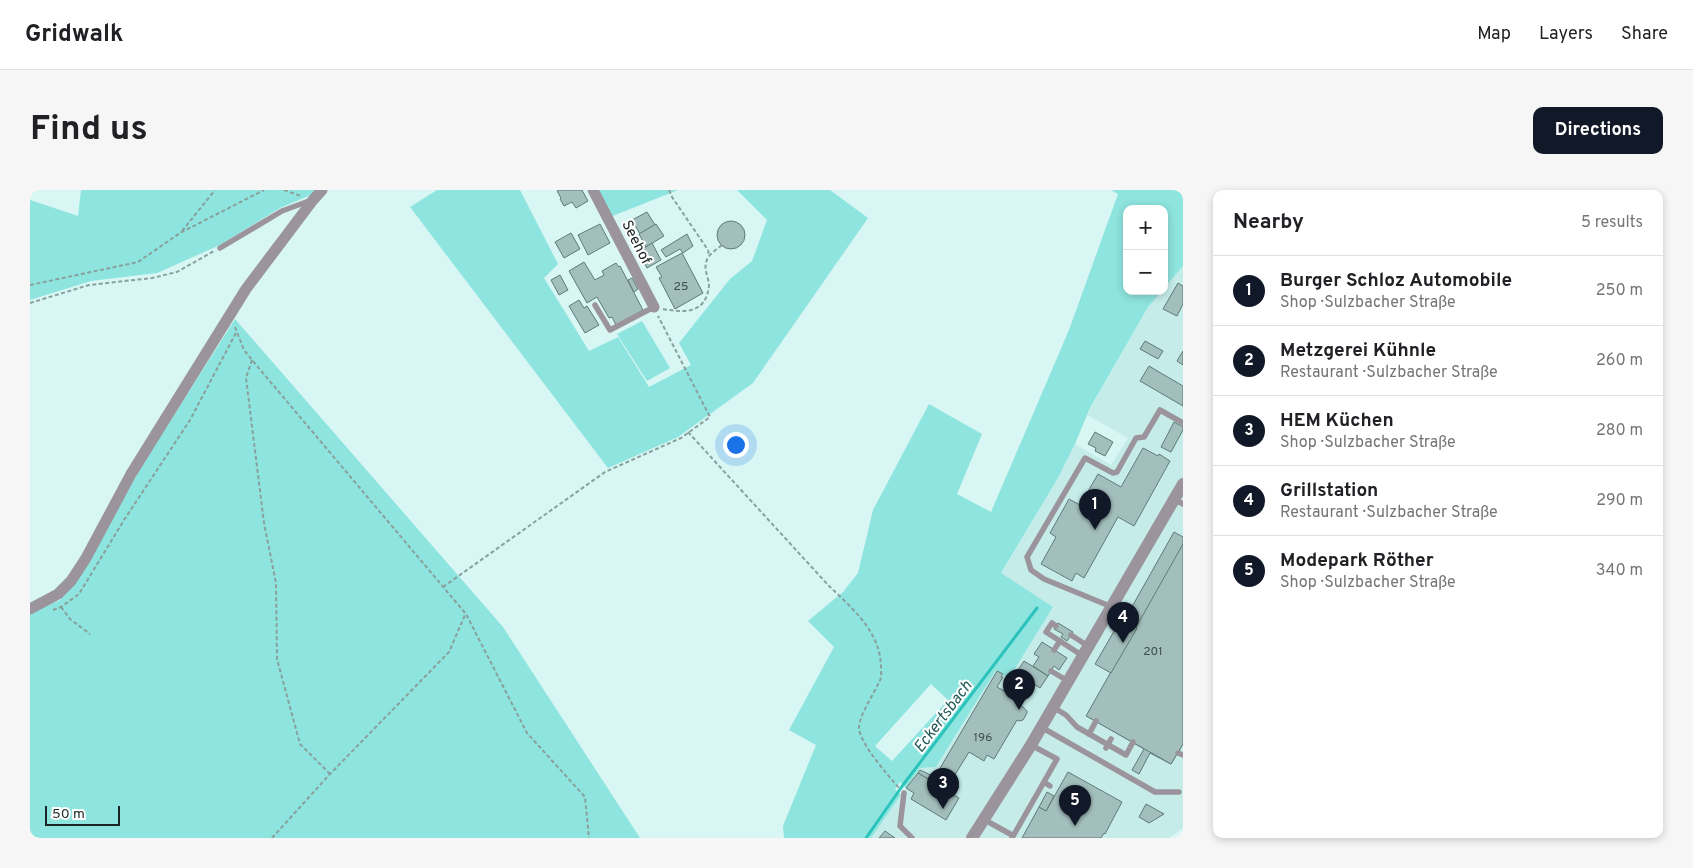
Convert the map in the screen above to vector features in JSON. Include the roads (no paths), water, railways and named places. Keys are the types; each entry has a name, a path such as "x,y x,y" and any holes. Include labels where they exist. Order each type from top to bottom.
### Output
{"street":[{"path":"30,609 58,594 71,581 86,558 131,474 246,289 322,190"},
{"name":"Seehof","path":"593,190 654,307"},
{"path":"972,838 1031,745 1180,495"}],"lane":[{"path":"220,248 282,211 313,200"},
{"path":"596,305 610,330 654,307"},
{"path":"1112,607 1044,579 1031,570 1027,557 1085,458 1113,473 1117,472 1136,438 1144,437 1160,410 1183,423"},
{"path":"1056,626 1052,623 1046,632 1060,641 1086,651"},
{"path":"1071,635 1086,651"},
{"path":"1054,650 1060,641"},
{"path":"1051,671 1068,681"},
{"path":"1053,707 1066,715 1077,727 1126,755 1132,751 1133,742"},
{"path":"1089,734 1093,723"},
{"path":"1041,727 1155,792 1179,792"},
{"path":"985,820 1012,836 1057,759 1031,745"},
{"path":"1044,782 1050,786"},
{"path":"904,793 900,826 912,838"}],"waterway":[{"name":"Eckertsbach","path":"866,838 903,785 1037,608"}],"place":[{"name":"Burger Schloz Automobile","path":"1095,530"},
{"name":"Grillstation","path":"1123,643"},
{"name":"Metzgerei Kühnle","path":"1019,710"},
{"name":"HEM Küchen","path":"943,809"},
{"name":"Modepark Röther","path":"1075,826"}]}
